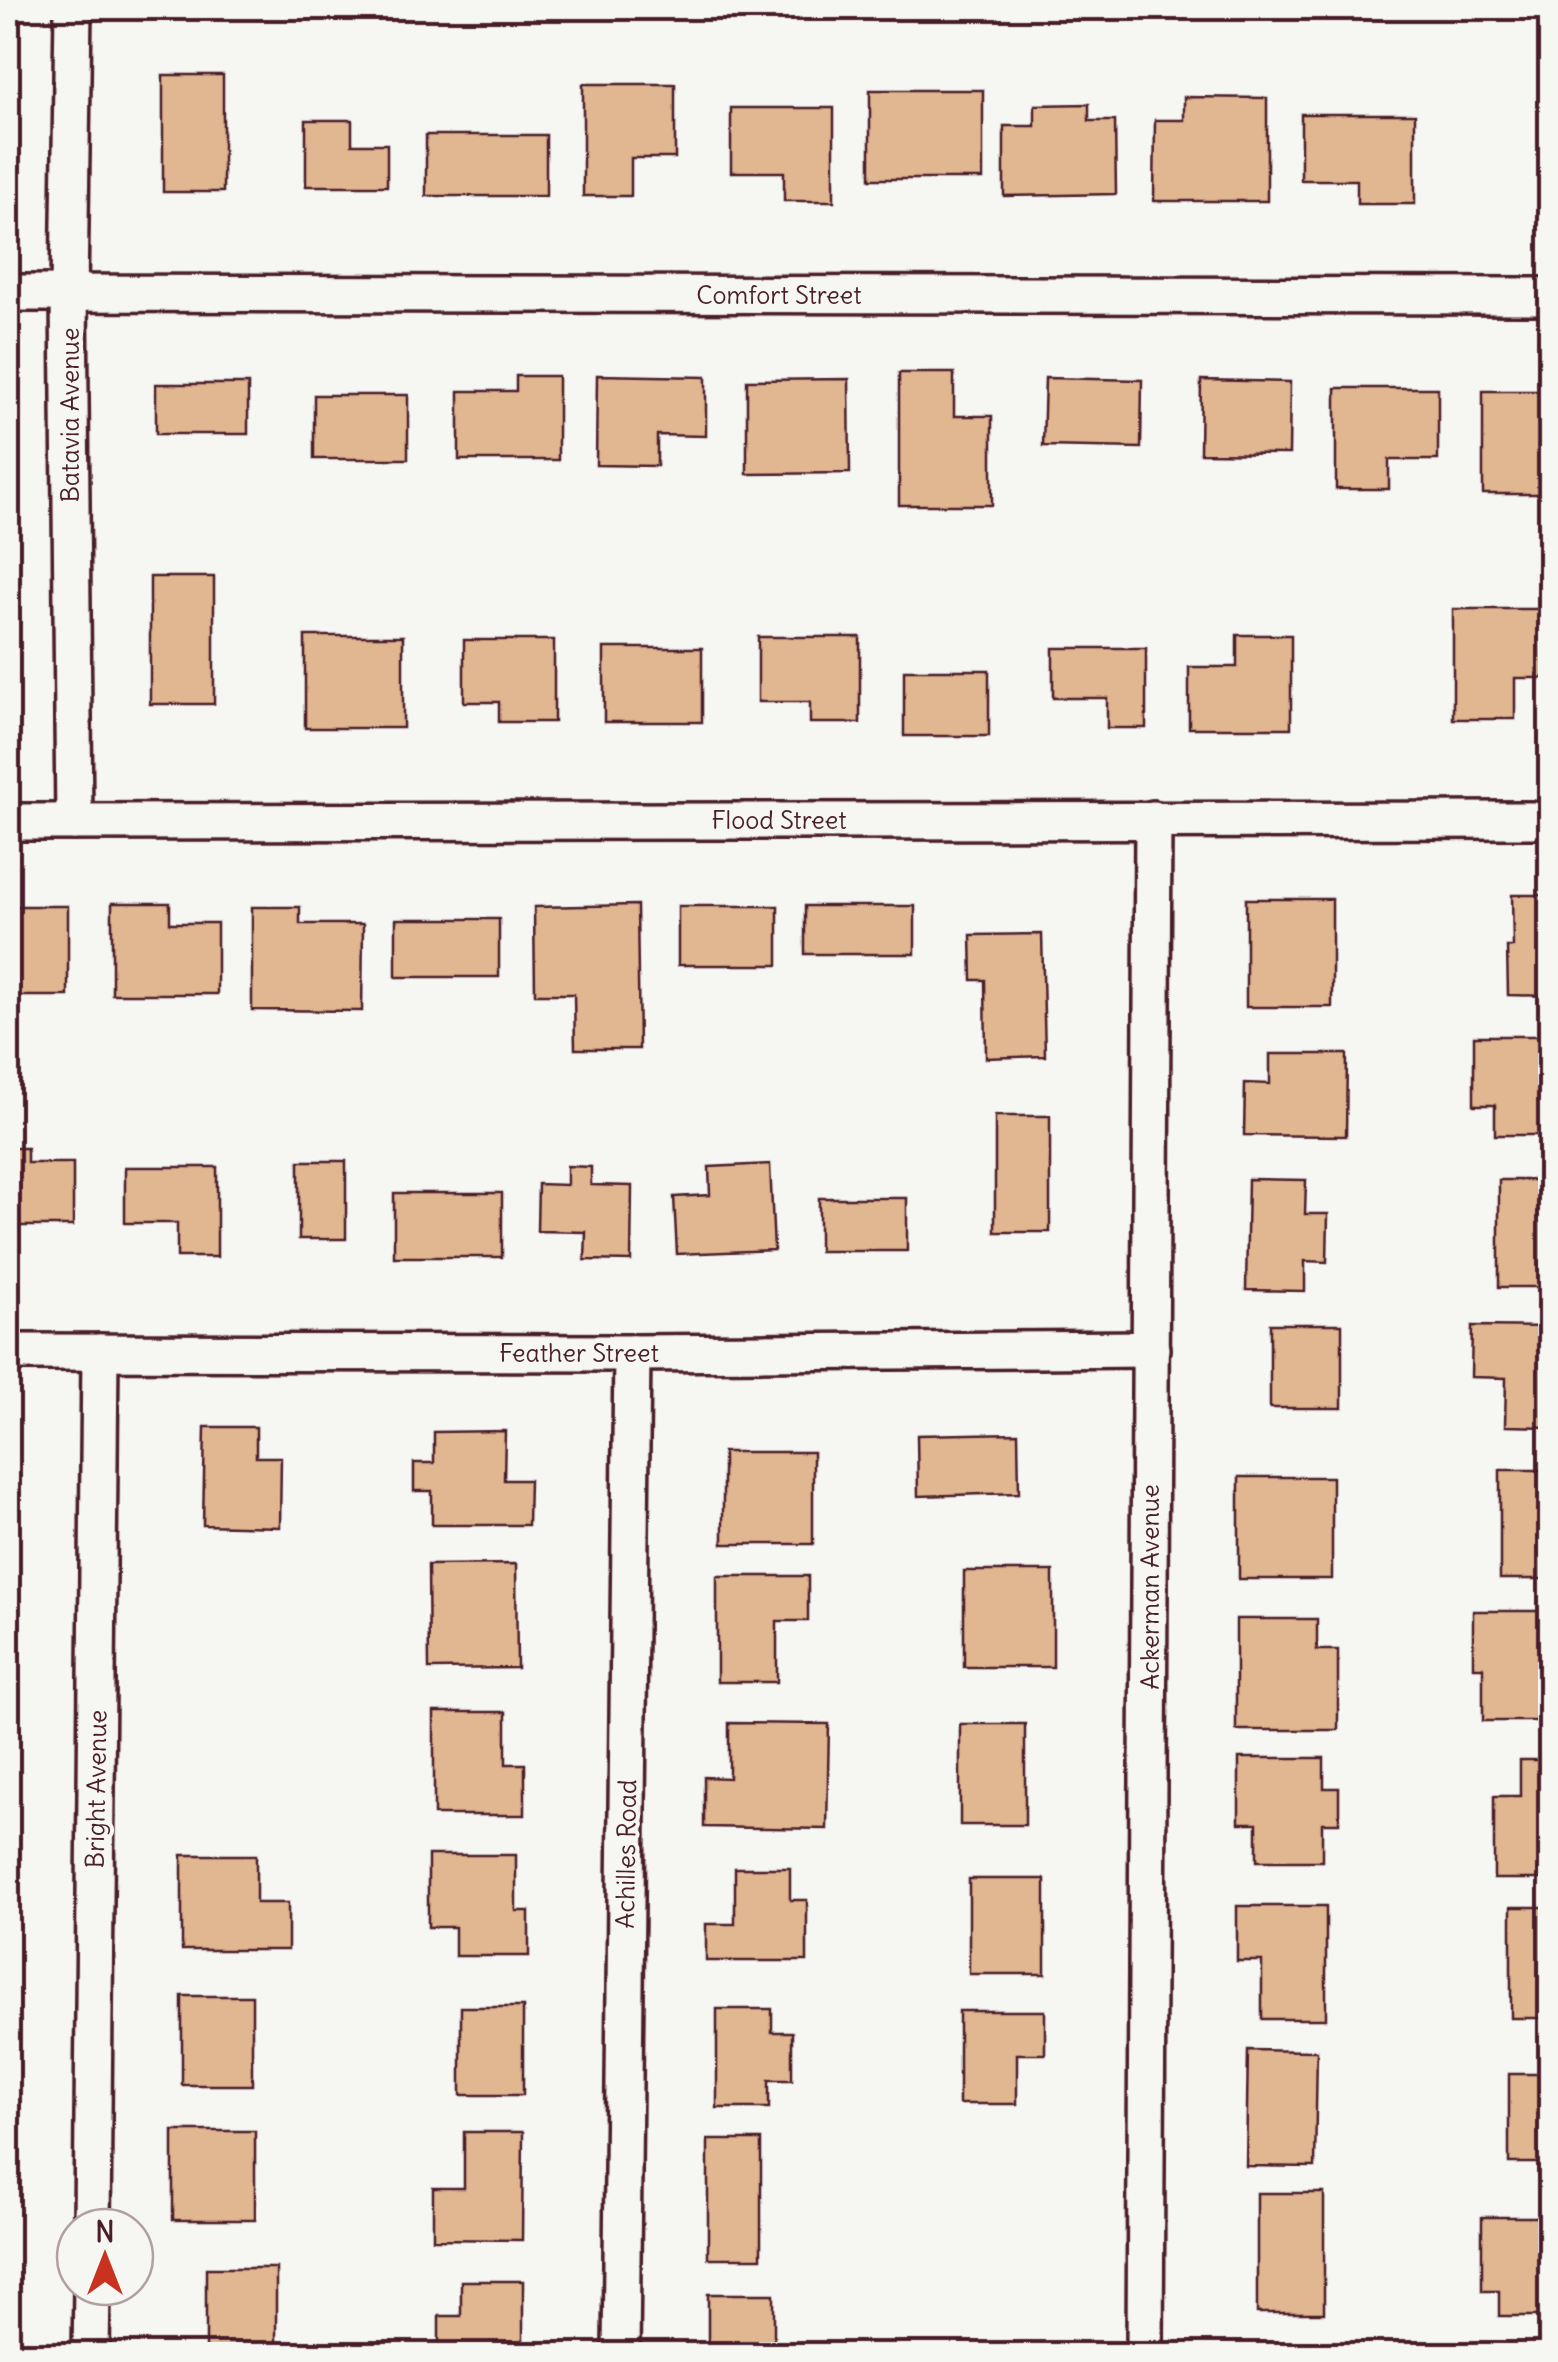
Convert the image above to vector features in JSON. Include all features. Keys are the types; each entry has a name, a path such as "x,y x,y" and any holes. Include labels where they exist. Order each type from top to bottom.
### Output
{"street":[{"name":"Batavia Avenue","path":"72,8 69,294 74,822"},
{"name":"Comfort Street","path":"8,293 1550,296"},
{"name":"Ackerman Avenue","path":"1145,2354 1153,820"},
{"name":"Flood Street","path":"8,822 1550,820"},
{"name":"Feather Street","path":"8,1352 1151,1349"},
{"name":"Bright Avenue","path":"92,2207 100,1352"},
{"name":"Achilles Road","path":"621,2354 632,1353"},
{"path":"91,2354 92,2307"}],"building":[{"path":"163,75 223,75 223,192 163,192"},
{"path":"583,84 675,84 675,158 631,158 631,196 583,196"},
{"path":"870,90 983,90 983,179 870,179"},
{"path":"1184,97 1267,98 1267,201 1154,201 1155,120 1184,120"},
{"path":"1089,104 1089,121 1115,121 1116,194 1004,196 1004,126 1035,126 1035,105"},
{"path":"731,108 834,108 834,201 784,201 784,172 731,172"},
{"path":"1301,114 1415,114 1415,204 1357,204 1357,180 1301,180"},
{"path":"306,120 352,120 352,144 387,144 387,186 306,186"},
{"path":"426,135 546,135 546,196 426,196"},
{"path":"899,373 954,373 954,416 992,416 992,505 899,505"},
{"path":"597,375 706,377 706,436 657,435 657,466 596,465"},
{"path":"516,376 558,376 558,460 459,460 459,391 516,391"},
{"path":"1045,378 1142,380 1141,448 1043,446"},
{"path":"849,379 850,473 747,474 747,380"},
{"path":"1201,380 1290,382 1289,454 1200,453"},
{"path":"156,384 248,384 248,434 156,434"},
{"path":"1336,388 1438,388 1438,460 1389,460 1389,489 1336,489"},
{"path":"1483,391 1550,391 1550,494 1483,494"},
{"path":"314,395 408,395 408,459 314,459"},
{"path":"150,577 214,577 214,704 150,704"},
{"path":"1453,609 1550,609 1550,678 1515,678 1515,719 1453,719"},
{"path":"1237,635 1291,635 1291,728 1189,728 1189,667 1237,667"},
{"path":"305,636 403,636 403,728 305,728"},
{"path":"758,637 860,637 860,723 810,723 810,702 758,702"},
{"path":"464,640 554,640 554,722 499,722 499,702 464,702"},
{"path":"604,648 702,648 702,722 604,722"},
{"path":"1053,648 1146,648 1146,728 1107,728 1107,698 1053,698"},
{"path":"904,670 989,670 989,736 904,736"},
{"path":"1512,895 1550,895 1550,996 1508,995 1507,947 1513,947"},
{"path":"1246,899 1332,899 1332,1007 1246,1007"},
{"path":"112,903 170,903 170,923 217,923 217,994 112,994"},
{"path":"637,905 639,1049 575,1049 574,994 535,994 534,907"},
{"path":"8,906 68,906 68,996 12,996 12,978 8,978"},
{"path":"678,906 778,906 778,965 678,965"},
{"path":"805,906 915,906 915,954 805,954"},
{"path":"252,907 300,907 300,924 363,924 362,1011 252,1010"},
{"path":"396,919 499,919 499,977 396,977"},
{"path":"1042,934 1045,1056 986,1058 985,980 972,980 971,935"},
{"path":"1474,1036 1550,1036 1547,1135 1495,1135 1495,1105 1474,1105"},
{"path":"1270,1054 1347,1054 1346,1136 1244,1135 1245,1083 1270,1084"},
{"path":"995,1116 1050,1116 1050,1232 995,1232"},
{"path":"8,1148 27,1148 27,1163 73,1163 73,1226 8,1226"},
{"path":"299,1161 346,1161 346,1239 299,1239"},
{"path":"770,1164 774,1250 677,1254 674,1197 710,1195 709,1167"},
{"path":"567,1166 591,1167 591,1185 632,1186 631,1261 585,1260 586,1232 537,1231 538,1184 567,1185"},
{"path":"125,1167 217,1167 217,1257 177,1257 177,1223 125,1223"},
{"path":"1248,1179 1306,1180 1305,1214 1328,1214 1327,1262 1305,1261 1305,1291 1246,1290"},
{"path":"1499,1180 1550,1180 1550,1287 1499,1287"},
{"path":"394,1193 502,1193 502,1257 394,1257"},
{"path":"819,1198 907,1198 907,1251 819,1251"},
{"path":"1270,1324 1342,1324 1342,1408 1270,1408"},
{"path":"1472,1326 1550,1327 1550,1427 1505,1426 1506,1378 1471,1377"},
{"path":"205,1427 256,1427 256,1457 281,1457 280,1527 203,1525"},
{"path":"505,1431 504,1480 529,1480 528,1525 432,1525 432,1491 414,1491 414,1463 434,1463 434,1432"},
{"path":"1018,1433 1019,1493 918,1496 917,1435"},
{"path":"723,1452 813,1452 813,1544 723,1544"},
{"path":"1500,1470 1550,1470 1550,1579 1500,1579"},
{"path":"1239,1477 1332,1477 1332,1579 1239,1579"},
{"path":"516,1564 517,1668 429,1669 428,1565"},
{"path":"964,1571 1053,1571 1053,1667 964,1667"},
{"path":"717,1576 808,1576 808,1621 777,1621 777,1682 717,1682"},
{"path":"1473,1611 1550,1611 1550,1721 1483,1721 1483,1667 1473,1667"},
{"path":"1236,1619 1317,1619 1317,1650 1338,1650 1338,1730 1236,1730"},
{"path":"434,1712 506,1712 506,1764 525,1764 525,1815 434,1815"},
{"path":"729,1723 829,1724 827,1829 704,1827 704,1777 729,1778"},
{"path":"960,1724 1025,1724 1025,1825 960,1825"},
{"path":"1239,1758 1324,1758 1324,1788 1339,1788 1339,1823 1322,1823 1322,1861 1257,1861 1257,1823 1239,1823"},
{"path":"1520,1760 1550,1760 1550,1879 1494,1879 1494,1796 1520,1796"},
{"path":"182,1855 256,1855 256,1903 288,1903 288,1950 182,1950"},
{"path":"428,1855 516,1855 516,1911 529,1911 529,1956 455,1956 455,1927 428,1927"},
{"path":"735,1868 790,1868 790,1900 807,1900 807,1961 706,1961 706,1924 735,1924"},
{"path":"969,1879 1045,1879 1045,1974 969,1974"},
{"path":"1237,1906 1326,1906 1326,2019 1262,2019 1262,1961 1237,1961"},
{"path":"1511,1907 1550,1907 1550,2018 1511,2018"},
{"path":"182,1996 252,1996 252,2085 182,2085"},
{"path":"461,2007 523,2007 523,2095 461,2095"},
{"path":"717,2009 772,2009 772,2032 792,2032 792,2080 769,2080 769,2108 717,2108"},
{"path":"959,2011 1045,2011 1045,2054 1017,2054 1017,2104 959,2104"},
{"path":"1248,2050 1317,2051 1315,2167 1246,2166"},
{"path":"1509,2074 1550,2074 1550,2163 1509,2163"},
{"path":"173,2131 255,2131 255,2220 173,2220"},
{"path":"464,2132 523,2132 522,2240 433,2239 433,2188 464,2188"},
{"path":"708,2140 761,2140 761,2258 708,2258"},
{"path":"1257,2193 1324,2193 1324,2313 1257,2313"},
{"path":"1482,2217 1550,2217 1550,2316 1499,2316 1499,2291 1482,2291"},
{"path":"206,2268 276,2268 276,2354 206,2354"},
{"path":"461,2281 523,2281 523,2354 439,2354 439,2316 461,2316"},
{"path":"708,2294 774,2294 774,2354 708,2354"},
{"path":"1250,2350 1318,2350 1318,2354 1250,2354"}]}
